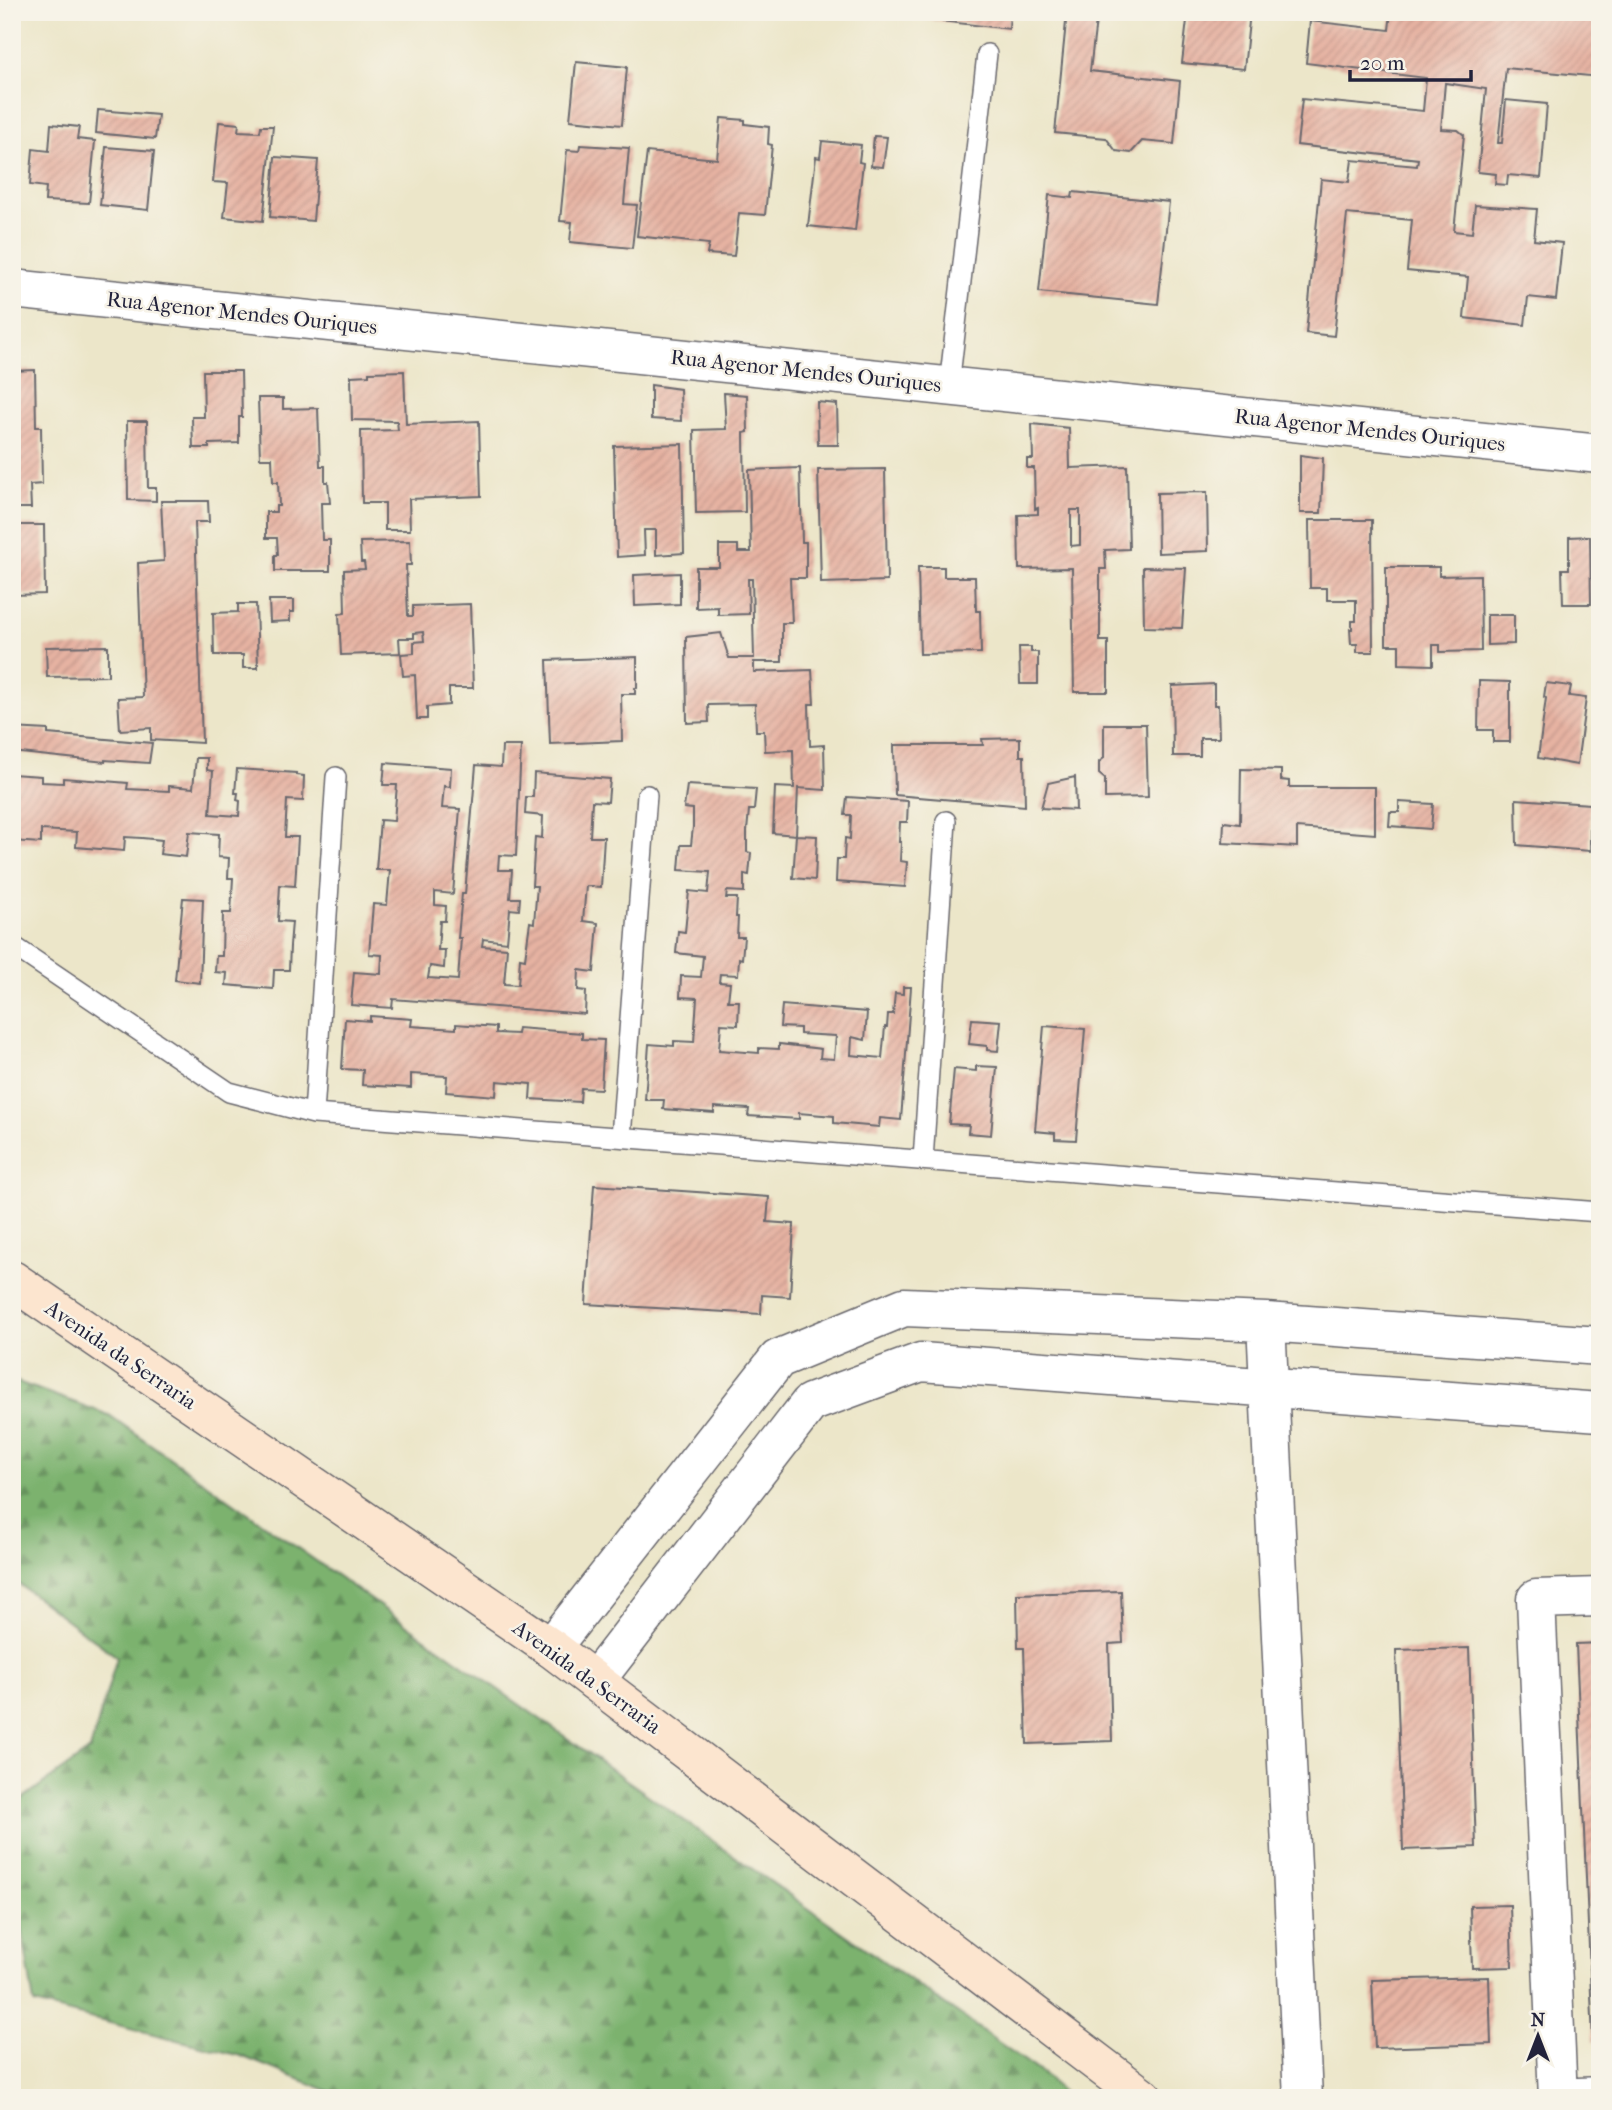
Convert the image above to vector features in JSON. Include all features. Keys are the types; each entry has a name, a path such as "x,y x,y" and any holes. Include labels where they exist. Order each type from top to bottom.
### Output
{"main road":[{"name":"Avenida da Serraria","path":"12,1280 551,1648 1144,2098"}],"street":[{"name":"Rua Agenor Mendes Ouriques","path":"12,289 1600,454"},
{"path":"551,1648 778,1359 904,1307 1266,1322 1600,1346"},
{"path":"1266,1322 1303,2098"},
{"path":"595,1681 810,1403 921,1362 1600,1412"},
{"path":"1600,1597 1536,1599 1558,2098 1600,2096"}],"lane":[{"path":"949,386 988,54"},
{"path":"314,1114 336,777"},
{"path":"621,1137 647,795"},
{"path":"923,1160 946,821"},
{"path":"12,945 229,1092 314,1114 1600,1212"}],"green space":[{"path":"12,1380 109,1415 1049,2078 1067,2098 346,2098 241,2056 34,2004 12,1866 12,1806 90,1750 117,1657 12,1579"}],"building":[{"path":"888,12 1010,12 1009,29 887,15"},
{"path":"1067,12 1097,12 1090,71 1180,81 1174,144 1142,141 1131,153 1116,151 1106,138 1055,133"},
{"path":"1188,12 1250,12 1244,69 1182,63"},
{"path":"1391,12 1580,12 1600,15 1600,77 1506,68 1498,143 1502,143 1506,100 1547,104 1541,178 1508,175 1507,185 1495,184 1496,174 1478,172 1486,89 1445,83 1441,129 1458,130 1464,135 1454,231 1472,233 1475,205 1537,209 1534,240 1562,243 1556,300 1528,297 1525,325 1464,318 1468,277 1407,271 1412,220 1347,214 1334,336 1306,333 1321,179 1349,182 1352,160 1417,166 1418,159 1297,145 1302,99 1423,111 1426,78 1306,63 1310,21 1389,30"},
{"path":"576,62 627,67 622,125 570,120"},
{"path":"98,110 158,115 155,139 96,133"},
{"path":"721,118 745,120 745,124 769,127 768,144 772,145 765,215 739,213 734,256 707,254 709,244 637,236 647,152 717,159"},
{"path":"219,122 239,124 238,131 260,132 261,126 273,126 263,221 224,217 228,183 213,182"},
{"path":"51,124 79,127 77,139 95,141 89,203 45,201 46,187 30,185 33,149 49,151"},
{"path":"874,136 887,137 883,167 871,166"},
{"path":"822,141 861,145 859,162 863,163 855,231 808,226 816,157 820,158"},
{"path":"580,145 629,148 624,204 637,205 632,248 570,242 572,222 560,221 567,150 579,151"},
{"path":"106,147 154,151 148,210 100,205"},
{"path":"275,157 318,160 313,221 270,217"},
{"path":"1073,192 1169,202 1158,304 1039,292 1049,195 1072,198"},
{"path":"35,370 36,427 41,427 42,484 30,485 31,508 12,508 12,371"},
{"path":"203,371 241,371 242,417 239,417 239,443 209,444 209,448 193,448 192,417 204,417"},
{"path":"404,371 406,424 479,421 481,496 409,499 410,530 385,530 385,503 362,503 361,431 398,430 397,421 352,420 351,376 369,375 369,372"},
{"path":"651,385 680,389 681,421 651,419"},
{"path":"724,393 747,395 748,432 744,433 745,512 696,513 694,430 726,429"},
{"path":"258,398 283,398 283,409 318,408 320,466 325,466 325,482 328,482 330,503 321,503 322,540 330,540 330,571 275,571 277,538 266,538 266,512 276,512 276,506 279,506 278,482 273,482 272,458 260,458"},
{"path":"817,402 837,404 838,445 818,445"},
{"path":"127,421 147,421 148,488 156,488 156,501 128,500"},
{"path":"1032,424 1069,428 1070,468 1127,466 1129,549 1105,550 1106,569 1100,569 1100,641 1108,641 1108,692 1074,692 1072,568 1019,569 1018,515 1038,514 1038,508 1035,509 1034,468 1027,468 1027,459 1033,459","holes":["1071,510 1080,510 1080,545 1071,546"]},
{"path":"682,444 684,553 656,555 656,530 644,530 645,555 617,557 614,446"},
{"path":"1300,455 1323,458 1321,513 1300,513"},
{"path":"800,468 806,578 790,578 792,623 782,623 782,662 754,662 754,672 812,670 814,704 809,704 810,746 824,745 825,790 798,788 796,835 773,833 775,787 794,788 793,750 765,751 764,731 756,731 755,704 708,705 709,722 687,723 686,637 721,633 729,658 754,658 752,579 748,579 749,614 718,615 718,607 696,608 696,567 719,567 719,545 738,545 738,552 751,552 749,470"},
{"path":"885,469 887,581 821,583 818,470"},
{"path":"1207,492 1208,551 1158,553 1157,493"},
{"path":"161,501 208,501 209,522 195,522 202,743 151,740 151,728 120,730 118,698 143,697 138,563 164,561"},
{"path":"1309,520 1372,520 1373,652 1357,652 1357,644 1351,644 1350,629 1352,621 1356,621 1356,600 1327,600 1327,588 1310,588"},
{"path":"12,525 44,525 45,594 12,595"},
{"path":"1590,536 1591,604 1563,604 1562,569 1569,569 1569,537"},
{"path":"410,541 411,565 406,565 408,616 413,616 413,606 470,604 473,688 449,688 449,705 427,707 427,719 417,719 415,675 403,676 401,654 414,653 414,642 424,641 423,632 414,633 414,638 399,638 400,653 341,655 339,614 345,613 344,570 365,569 364,562 361,562 360,542"},
{"path":"918,567 944,567 944,577 975,577 976,611 980,611 981,653 920,654"},
{"path":"1143,567 1186,568 1182,628 1144,627"},
{"path":"1386,567 1439,567 1439,576 1480,575 1481,651 1440,652 1440,645 1433,645 1433,665 1399,664 1399,645 1386,645"},
{"path":"680,573 680,604 635,606 634,575"},
{"path":"269,600 294,600 294,612 290,612 290,621 270,622"},
{"path":"238,604 256,604 258,668 243,668 243,655 214,655 213,613 238,612"},
{"path":"1487,615 1514,615 1514,644 1487,645"},
{"path":"108,646 108,676 47,677 46,647"},
{"path":"1019,647 1031,647 1031,652 1038,652 1038,684 1020,684"},
{"path":"637,657 635,694 621,694 622,741 550,744 547,660"},
{"path":"1479,681 1510,682 1510,742 1493,742 1493,730 1478,730"},
{"path":"1546,683 1571,686 1569,696 1586,698 1577,765 1538,758"},
{"path":"1214,684 1219,738 1200,738 1200,756 1173,756 1172,686"},
{"path":"1104,724 1146,724 1148,797 1105,798 1105,779 1099,774 1099,762 1104,758"},
{"path":"12,728 48,730 48,734 152,743 149,763 105,762 12,752"},
{"path":"1020,738 1020,756 1024,756 1025,806 895,795 894,745 983,745 982,739"},
{"path":"502,746 521,746 516,856 499,855 498,870 512,870 510,898 520,898 519,910 510,909 507,942 483,939 482,946 507,948 504,984 518,985 520,958 525,959 530,922 534,923 537,886 532,886 535,837 542,838 543,816 525,814 526,797 533,797 534,773 610,779 608,802 592,801 590,837 604,837 601,887 586,886 583,921 598,923 594,972 579,970 578,990 586,991 585,1014 393,999 392,1008 351,1005 354,972 381,974 382,955 369,954 373,904 387,905 390,870 376,870 380,820 394,821 397,785 383,785 385,763 451,768 450,787 444,786 442,808 460,809 453,894 435,892 435,905 446,906 445,921 440,921 438,950 445,950 444,968 430,966 428,978 458,980 461,938 458,938 462,894 465,894 476,765 501,767"},
{"path":"196,758 207,758 207,770 213,771 210,814 239,816 240,801 237,800 238,793 235,793 237,769 296,773 304,776 303,801 287,800 285,837 298,837 295,886 280,885 278,921 292,922 289,970 274,970 273,989 226,985 227,973 215,972 216,956 222,956 223,913 231,913 233,878 228,878 229,858 218,857 219,834 189,832 186,857 160,854 162,840 142,838 125,837 124,851 76,847 77,832 41,830 41,843 12,841 12,774 41,776 41,782 63,783 63,778 128,783 127,789 169,791 169,786 193,788"},
{"path":"1241,769 1281,770 1281,780 1289,781 1289,787 1375,787 1375,834 1297,828 1297,847 1223,843 1224,822 1240,824"},
{"path":"1075,777 1076,810 1041,808 1048,783"},
{"path":"687,785 756,789 754,810 749,810 747,831 747,852 751,853 749,875 744,874 744,892 727,891 726,898 737,898 737,937 744,937 742,959 739,958 738,975 720,974 719,982 730,983 728,1001 739,1001 738,1025 721,1024 719,1050 759,1053 759,1048 779,1049 779,1044 821,1049 820,1058 834,1059 836,1036 800,1034 800,1028 780,1027 782,1005 867,1012 865,1040 852,1037 851,1055 882,1058 885,1027 888,1014 893,1014 895,993 903,994 903,987 911,987 901,1120 880,1118 879,1127 834,1123 834,1116 799,1113 799,1119 748,1116 749,1109 714,1107 714,1113 663,1109 664,1100 645,1100 649,1044 674,1046 674,1041 694,1042 697,998 680,997 681,976 701,977 703,956 676,953 678,931 685,932 689,891 708,893 710,872 679,870 681,845 691,845 693,827 693,809 684,808"},
{"path":"847,797 908,801 907,822 900,822 899,842 900,861 907,862 905,887 836,882 837,859 844,859 845,838 850,839 851,815 845,815"},
{"path":"1516,799 1590,804 1590,851 1517,845"},
{"path":"1399,802 1433,804 1431,829 1389,826 1390,812 1399,812"},
{"path":"796,835 817,836 815,880 793,878"},
{"path":"183,898 203,899 200,983 175,980"},
{"path":"370,1016 412,1019 411,1026 456,1029 456,1024 496,1027 496,1033 517,1034 518,1028 582,1033 582,1039 604,1040 601,1089 581,1088 580,1102 530,1099 531,1084 497,1081 496,1096 446,1092 447,1076 411,1074 411,1088 362,1085 363,1070 342,1069 345,1019 370,1021"},
{"path":"972,1019 1001,1021 998,1051 987,1050 987,1046 969,1044"},
{"path":"1044,1026 1085,1029 1076,1140 1055,1139 1055,1133 1035,1131"},
{"path":"976,1066 997,1067 991,1135 968,1133 969,1125 949,1124 954,1069 976,1071"},
{"path":"594,1185 769,1197 767,1222 794,1224 790,1297 762,1295 761,1314 586,1304"},
{"path":"1121,1591 1123,1643 1109,1644 1112,1741 1027,1744 1024,1648 1018,1648 1017,1594"},
{"path":"1600,1643 1600,2041 1593,2041 1576,1644"},
{"path":"1469,1648 1476,1847 1403,1850 1396,1650"},
{"path":"1510,1905 1512,1967 1472,1968 1470,1906"},
{"path":"1489,1977 1491,2044 1375,2048 1372,1980"}]}
